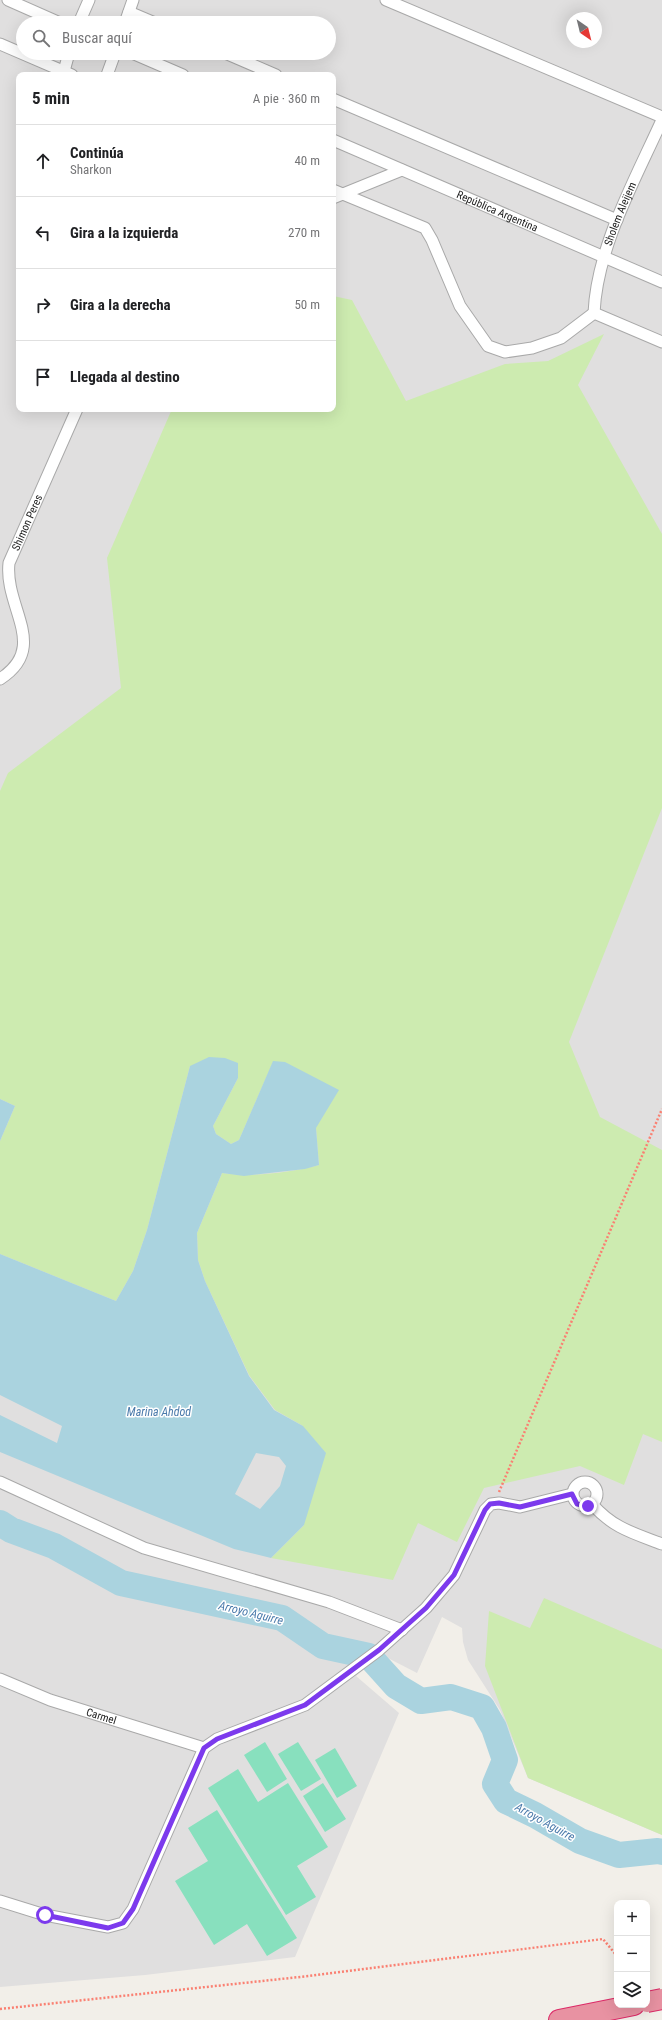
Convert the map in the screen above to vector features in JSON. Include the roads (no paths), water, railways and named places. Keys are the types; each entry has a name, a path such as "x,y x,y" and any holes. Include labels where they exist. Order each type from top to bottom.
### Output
{"highway":[{"path":"650,2001 662,1999"},
{"path":"559,2020 619,2008"}],"street":[{"path":"8,0 44,16"},
{"path":"128,16 133,0"},
{"path":"386,0 662,119"},
{"path":"81,16 86,1"},
{"path":"129,12 138,16"},
{"path":"0,44 16,52"},
{"path":"31,60 52,71"},
{"path":"68,72 69,60"},
{"path":"108,72 112,60"},
{"path":"148,60 176,72"},
{"path":"241,60 269,72"},
{"path":"336,100 617,220"},
{"name":"Sholem Aleijem","path":"594,313 594,293 604,257 617,220 662,119"},
{"name":"República Argentina","path":"336,141 662,282"},
{"path":"336,197 402,170"},
{"path":"336,191 424,228 460,306 488,346 505,352 532,348 561,338 594,313 662,342"},
{"name":"Shimon Peres","path":"0,679 18,665 23,654 24,644 23,633 4,564 76,412"},
{"path":"0,1482 144,1548 329,1602 402,1630"},
{"path":"582,1482 590,1483 596,1489 597,1493 595,1501 592,1504 581,1506 575,1501 572,1494 575,1486 582,1482"},
{"path":"0,1901 45,1915 108,1928 123,1923 133,1909 204,1748 217,1739 305,1705 379,1650 426,1608 454,1575 485,1510 490,1504 499,1503 520,1507 572,1494"},
{"path":"592,1504 603,1517 614,1525 662,1544"},
{"name":"Carmel","path":"0,1679 50,1700 204,1748"}],"water":[{"name":"Marina Ahdod","path":"209,1057 225,1058 238,1063 238,1078 213,1126 216,1134 231,1144 239,1140 273,1061 285,1062 339,1090 316,1128 319,1165 305,1169 244,1176 222,1173 197,1233 198,1260 205,1281 249,1376 274,1410 303,1426 326,1453 304,1525 271,1558 234,1549 0,1452 0,1415 57,1443 62,1426 0,1395 0,1254 116,1301 133,1271 147,1230 190,1066","holes":["256,1453 279,1457 286,1466 280,1486 260,1509 235,1494"]},
{"path":"0,1099 15,1106 0,1141"}],"waterway":[{"name":"Arroyo Aguirre","path":"0,1523 11,1530 54,1546 121,1583 282,1618 323,1646 369,1656 396,1686 421,1701 451,1697 482,1707 494,1728 505,1760 495,1784 506,1801 535,1815 580,1841 619,1855 658,1851 662,1852"}]}
